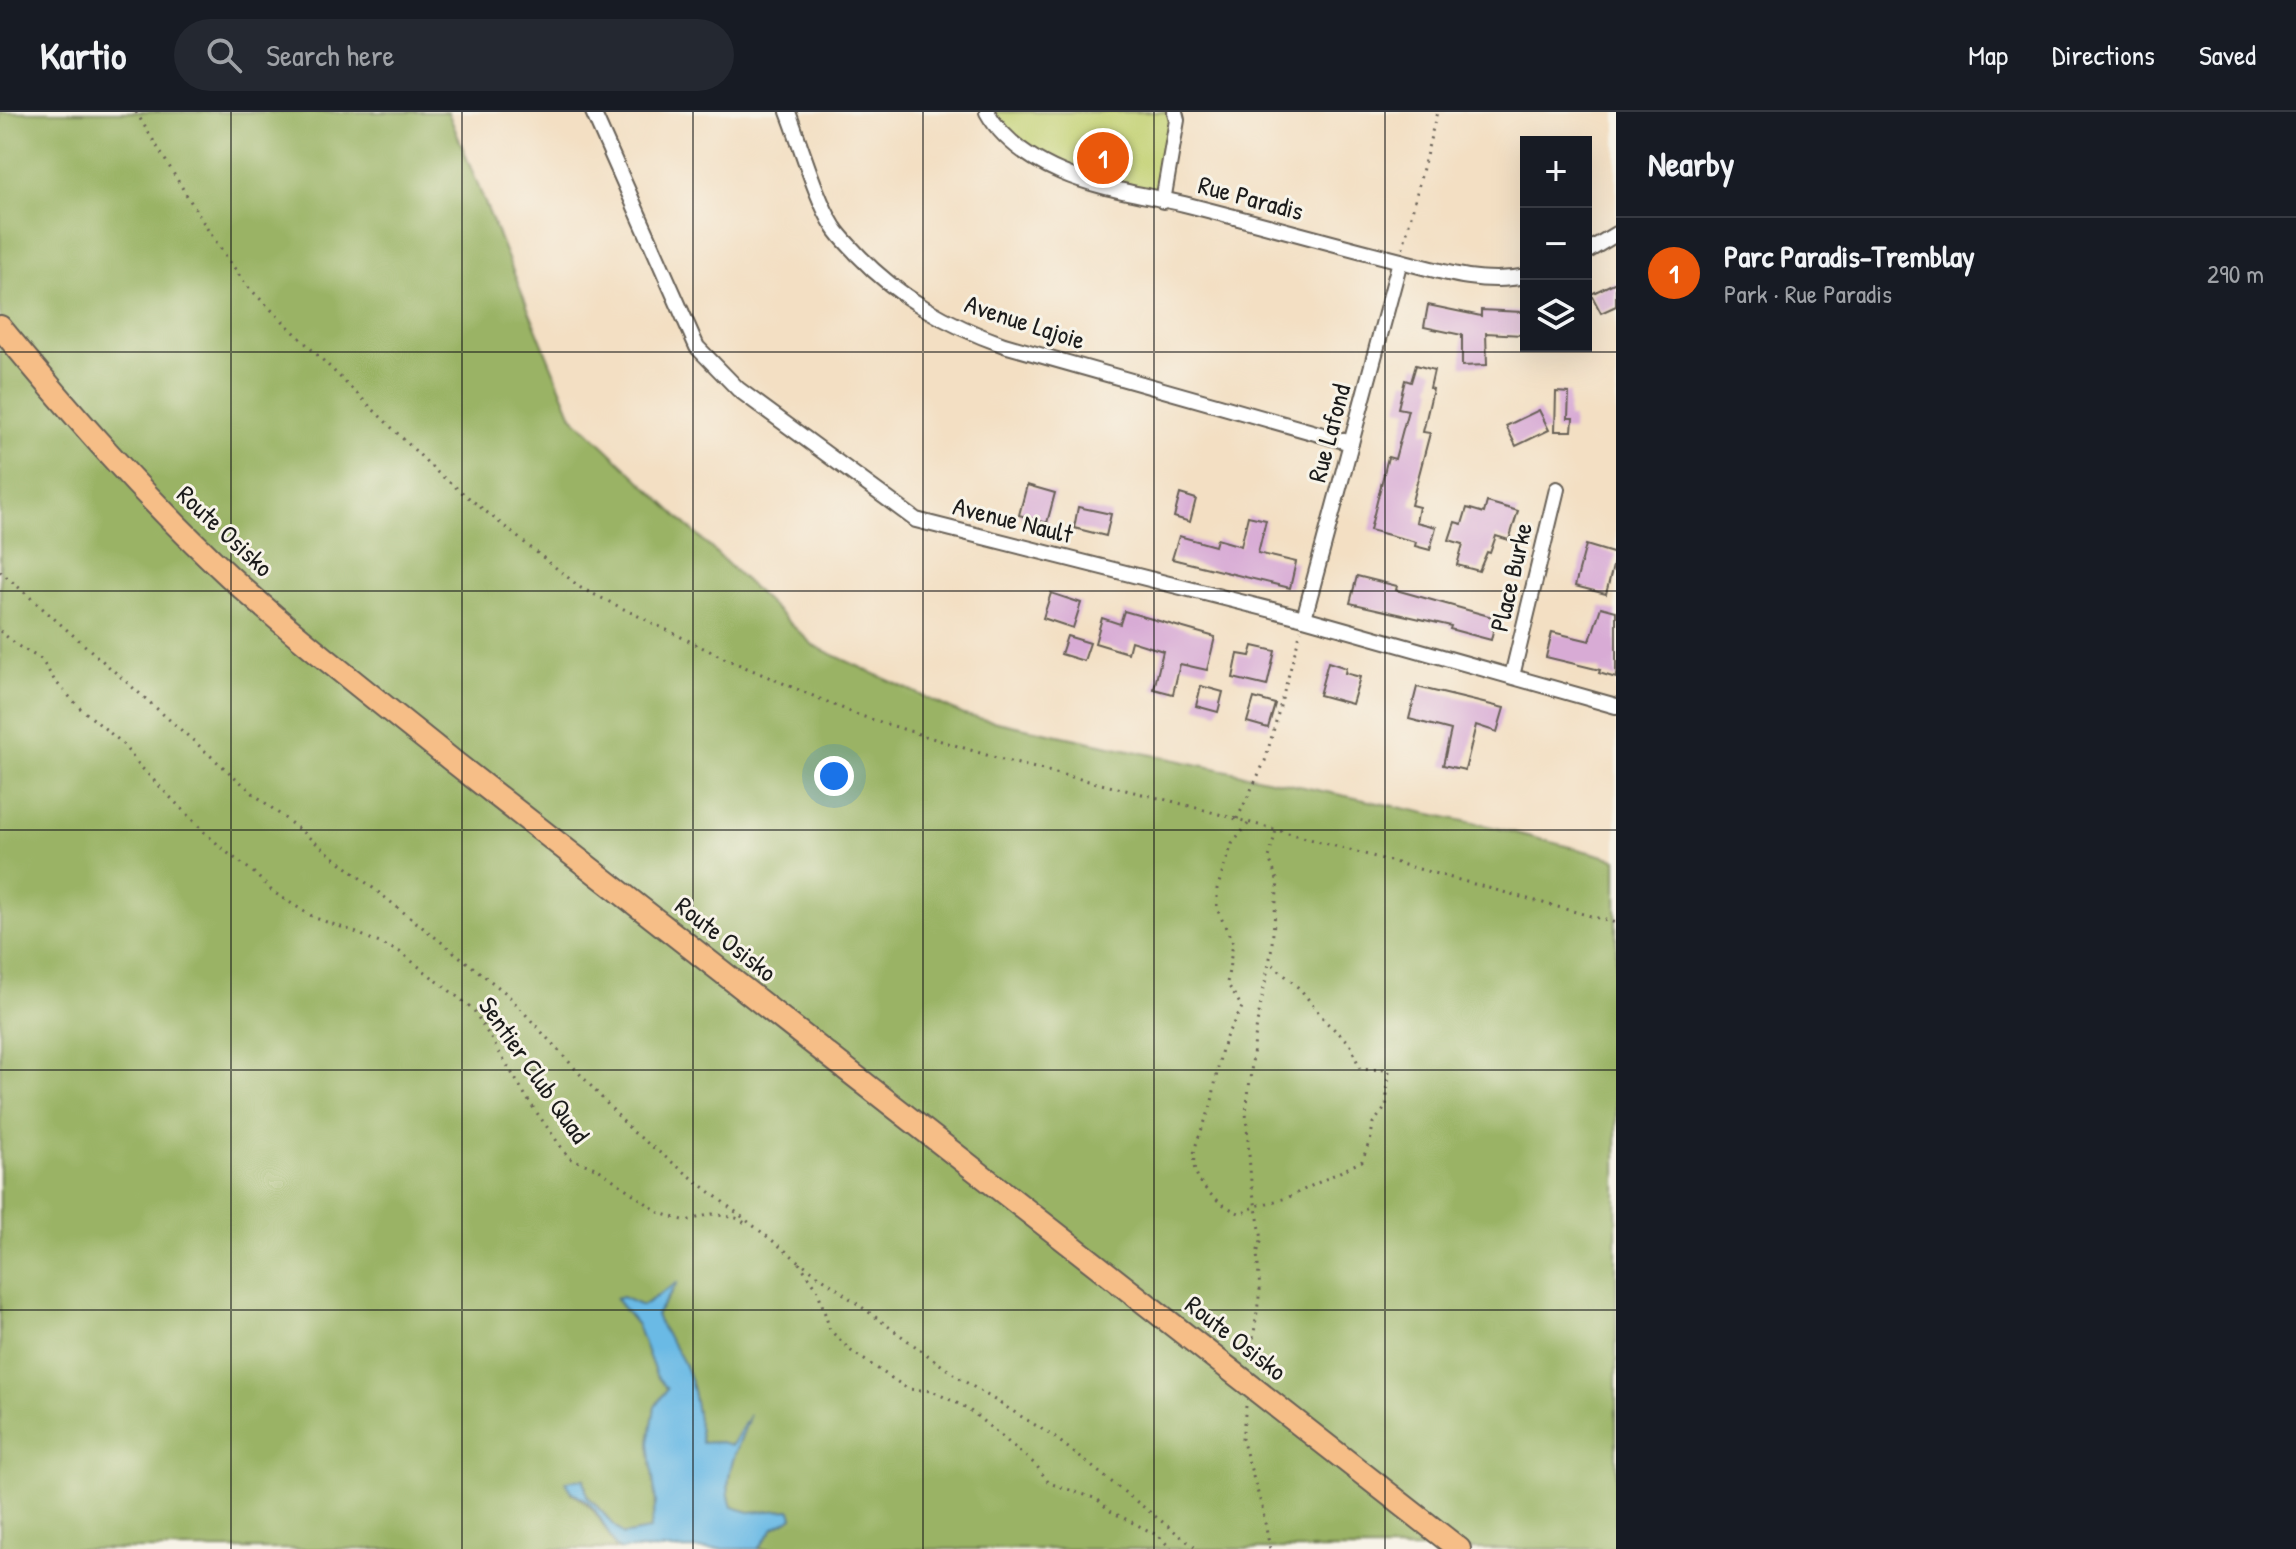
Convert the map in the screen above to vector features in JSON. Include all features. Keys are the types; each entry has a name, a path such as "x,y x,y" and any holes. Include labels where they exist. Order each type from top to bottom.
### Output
{"highway":[{"name":"Route Osisko","path":"0,327 134,484 231,578 454,762 1459,1549"}],"street":[{"name":"Avenue Nault","path":"593,112 697,347 738,389 916,520 1304,618 1616,706"},
{"name":"Avenue Lajoie","path":"788,112 834,227 873,270 896,291 922,308 1004,345 1351,443"},
{"name":"Rue Paradis","path":"987,112 996,127 1022,152 1059,171 1135,195 1443,274 1506,279 1520,277"},
{"path":"1163,201 1177,120 1175,112"},
{"path":"1592,248 1616,234"},
{"name":"Rue Lafond","path":"1304,618 1400,261"},
{"name":"Place Burke","path":"1512,676 1557,489"}],"path":[{"path":"136,112 208,230 246,285 438,473 581,588 726,659 858,715 1006,761 1237,819 1616,923"},
{"path":"1400,261 1437,112"},
{"path":"0,571 254,794 507,994 632,1131 796,1259 959,1378 1053,1436 1197,1549"},
{"path":"1237,819 1265,761 1304,618"},
{"name":"Sentier Club Quad","path":"0,631 41,659 55,681 80,708 121,742 138,764 205,833 273,892 315,918 400,952 473,1009 530,1103 569,1158 598,1169 660,1213 686,1221 712,1214 736,1218 757,1229"},
{"path":"1249,823 1232,844 1217,889 1217,909 1233,943 1227,983 1242,1007 1224,1042 1211,1106 1199,1132 1195,1155 1195,1172 1222,1206 1241,1214 1256,1206 1287,1198 1362,1161 1373,1123 1386,1107 1389,1070 1360,1069 1350,1043 1269,961"},
{"path":"1270,1549 1262,1507 1242,1439 1260,1290 1257,1253 1262,1239 1251,1182 1246,1112 1278,882 1269,858 1276,830"},
{"path":"796,1259 817,1288 830,1330 851,1351 908,1389 932,1391 967,1408 1036,1465 1049,1483 1097,1499 1110,1511 1159,1536 1171,1549"}],"green space":[{"path":"0,112 448,112 572,416 814,646 964,715 1497,828 1616,859 1616,1549 758,1549 774,1528 793,1517 790,1510 749,1512 732,1507 728,1485 730,1474 748,1420 732,1446 720,1442 702,1443 688,1373 656,1315 676,1285 641,1306 622,1297 616,1299 637,1325 656,1375 667,1389 655,1407 649,1443 656,1503 650,1530 623,1535 587,1495 584,1479 571,1493 592,1509 620,1549 0,1549"},
{"path":"987,112 1175,112 1163,201 1041,161"}],"water":[{"path":"678,1282 656,1315 688,1373 702,1443 732,1445 750,1414 730,1472 728,1484 732,1507 749,1512 791,1510 793,1517 774,1528 758,1549 620,1549 615,1546 592,1507 565,1481 584,1479 587,1496 623,1535 650,1530 656,1503 649,1443 655,1407 667,1389 656,1375 637,1325 616,1299 622,1297 642,1306"}],"building":[{"path":"1616,282 1616,306 1601,313 1592,294"},
{"path":"1428,305 1481,316 1481,310 1520,312 1520,335 1486,333 1487,365 1462,366 1462,335 1424,327"},
{"path":"1416,365 1434,370 1423,432 1430,433 1411,505 1419,507 1416,522 1436,527 1430,550 1415,546 1416,542 1370,530 1388,457 1395,459 1408,410 1398,408 1405,380 1411,382"},
{"path":"1556,392 1569,393 1568,418 1573,418 1572,431 1555,431"},
{"path":"1539,410 1549,430 1516,446 1506,426"},
{"path":"1027,485 1055,493 1047,523 1019,515"},
{"path":"1180,494 1196,499 1190,522 1174,517"},
{"path":"1487,502 1518,511 1509,540 1496,536 1479,571 1457,565 1463,544 1449,540 1455,522 1462,524 1467,508 1484,513"},
{"path":"1078,507 1111,514 1106,536 1074,528"},
{"path":"1248,516 1266,520 1258,553 1296,562 1290,588 1172,559 1179,536 1215,546 1217,539 1241,546"},
{"path":"1586,545 1616,554 1606,594 1575,586"},
{"path":"1357,576 1496,618 1491,640 1450,629 1451,626 1350,603"},
{"path":"1051,593 1081,603 1073,628 1043,618"},
{"path":"1601,607 1616,611 1616,678 1599,673 1600,670 1546,657 1552,632 1590,641"},
{"path":"1124,611 1215,637 1207,670 1180,664 1173,694 1154,689 1163,651 1131,641 1128,653 1095,643 1102,618 1120,624"},
{"path":"1067,636 1090,643 1084,661 1061,654"},
{"path":"1253,646 1275,651 1267,686 1233,678 1238,654 1250,656"},
{"path":"1328,662 1346,668 1345,673 1360,677 1352,704 1319,695"},
{"path":"1201,686 1223,692 1218,712 1196,706"},
{"path":"1417,687 1504,708 1497,732 1476,725 1465,770 1443,765 1451,730 1409,719"},
{"path":"1254,698 1275,704 1268,728 1247,722"}],"place":[{"name":"Parc Paradis-Tremblay","path":"1103,158"}]}
